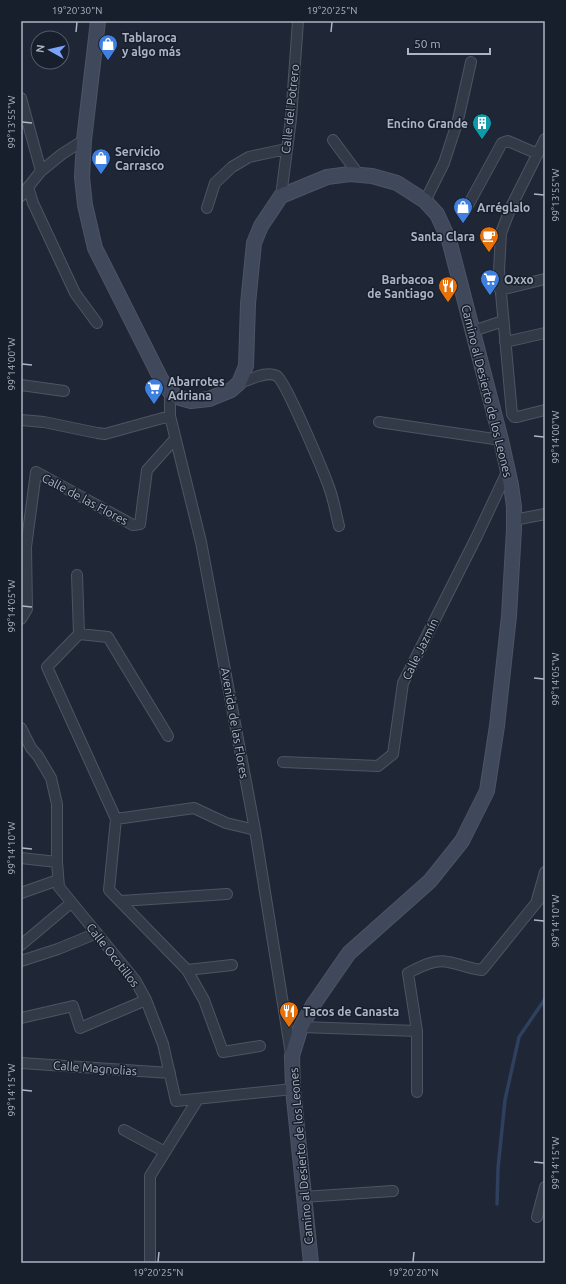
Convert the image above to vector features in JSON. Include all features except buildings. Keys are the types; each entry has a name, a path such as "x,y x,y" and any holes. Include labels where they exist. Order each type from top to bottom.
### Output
{"main road":[{"path":"98,21 84,140 82,177 85,205 95,248 161,380 170,392 180,398 191,401 209,399 231,390 239,383 246,366 248,304 254,243 260,226 281,196"},
{"name":"Camino al Desierto de los Leones","path":"281,196 327,177 350,174 372,176 397,183 425,201 437,214 449,240 502,440 514,507 509,616 488,791 462,841 430,881 349,952 313,1004 301,1028 292,1056 293,1089 311,1263"}],"street":[{"name":"Calle del Potrero","path":"281,196 292,112 298,21"},
{"path":"425,201 444,162 458,120 471,62"},
{"path":"21,98 41,171"},
{"path":"545,139 511,207 501,233 499,270 512,414 517,417 545,410"},
{"path":"21,196 41,171 62,154 84,140"},
{"path":"333,140 359,175"},
{"path":"466,209 502,143 508,141 538,154"},
{"path":"207,208 215,183 232,167 249,157 286,149"},
{"path":"28,188 33,202 76,293 97,323"},
{"path":"500,290 545,279"},
{"path":"473,332 503,321"},
{"path":"505,342 545,333"},
{"path":"239,383 270,374 279,377 289,395 320,465 330,491 339,526"},
{"path":"21,385 64,391"},
{"name":"Avenida de las Flores","path":"170,392 170,416 202,542 255,830 292,1056"},
{"path":"21,420 44,422 105,434 170,416"},
{"path":"380,422 502,440"},
{"name":"Calle de las Flores","path":"21,619 27,609 26,547 36,472 133,525 140,524 147,470 175,440"},
{"name":"Calle Jazmín","path":"283,762 378,766 393,754 403,683 477,536 508,470"},
{"path":"514,520 545,514"},
{"path":"77,575 79,634 47,667 116,819 109,890 187,970 204,1000 223,1052 260,1046"},
{"path":"79,634 108,637 168,736"},
{"path":"21,728 30,748 38,756 51,778 57,804 58,883 21,893"},
{"path":"116,819 194,808 226,823 255,830"},
{"path":"21,858 57,862"},
{"path":"536,904 545,872"},
{"name":"Calle Ocotillos","path":"58,883 72,903 135,980 146,1000 164,1044 176,1101 293,1089"},
{"path":"417,1092 417,1031 408,973 426,964 446,961 482,970 545,892"},
{"path":"121,901 226,894"},
{"path":"21,945 72,903"},
{"path":"21,961 58,949 97,933"},
{"path":"187,970 232,965"},
{"path":"21,1018 73,1006 80,1028 146,1000"},
{"path":"301,1028 417,1031"},
{"name":"Calle Magnolias","path":"21,1063 170,1074"},
{"path":"150,1263 150,1176 198,1099"},
{"path":"124,1130 165,1152"},
{"path":"537,1217 545,1187"},
{"path":"303,1197 393,1191"}],"waterway":[{"path":"497,1204 498,1168 505,1100 519,1037 545,999"}],"place":[{"name":"Tablaroca y algo más","path":"108,61"},
{"name":"Encino Grande","path":"482,140"},
{"name":"Servicio Carrasco","path":"101,175"},
{"name":"Arréglalo","path":"463,224"},
{"name":"Santa Clara","path":"489,253"},
{"name":"Oxxo","path":"490,296"},
{"name":"Barbacoa de Santiago","path":"448,303"},
{"name":"Abarrotes Adriana","path":"154,405"},
{"name":"Tacos de Canasta","path":"289,1028"}]}
